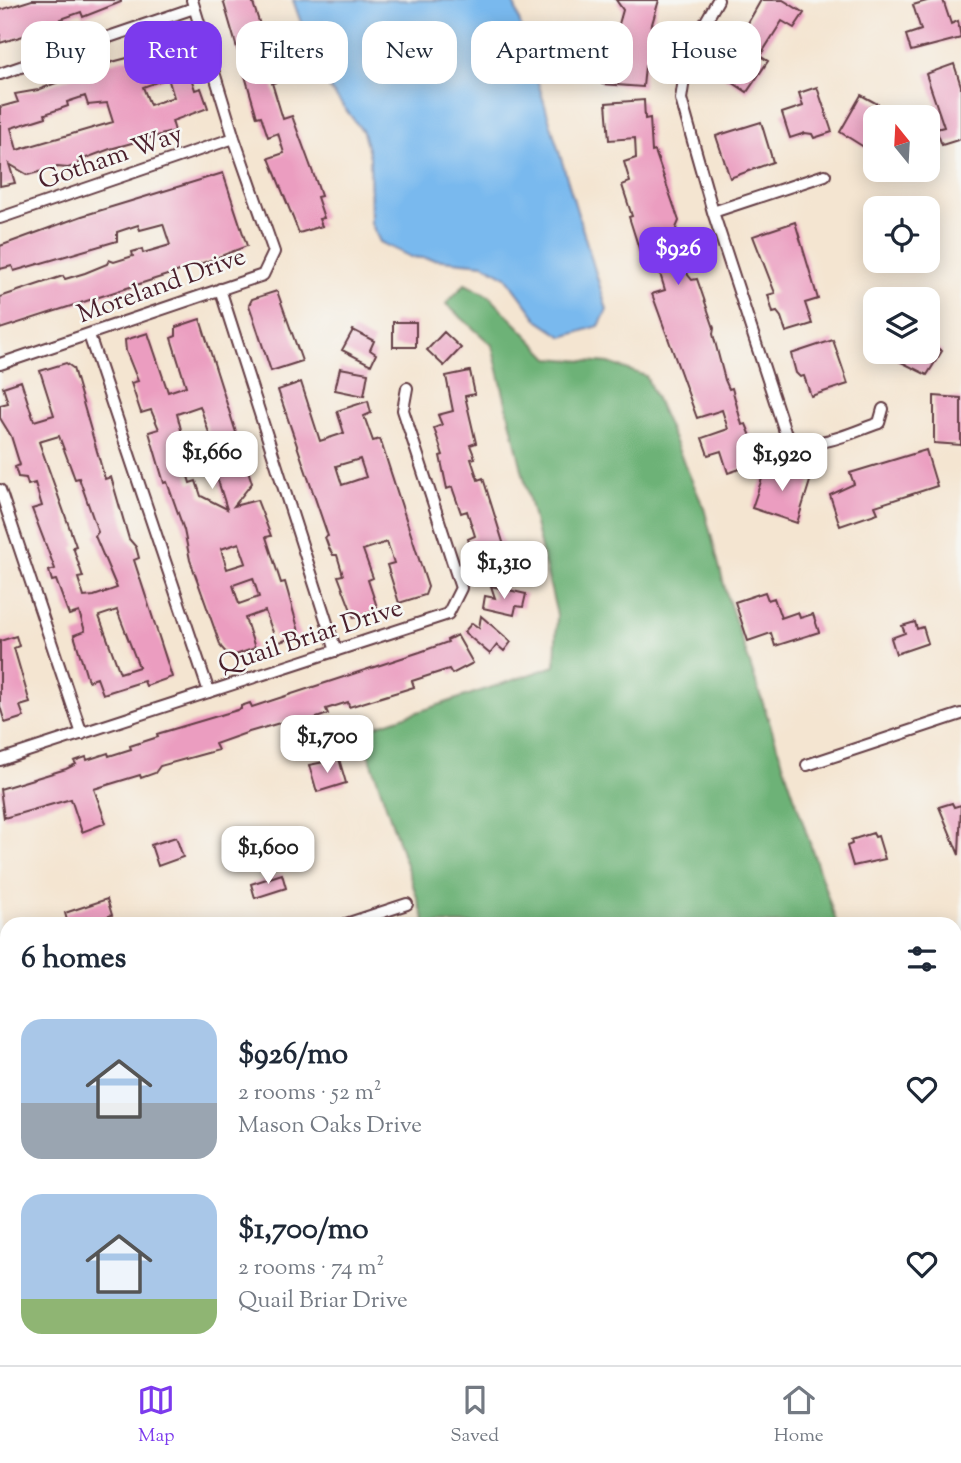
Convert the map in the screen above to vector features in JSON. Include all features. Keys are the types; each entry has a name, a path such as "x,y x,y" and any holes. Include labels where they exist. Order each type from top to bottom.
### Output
{"street":[{"path":"718,0 688,53 681,99 713,212 786,435 798,443 820,443 879,422 883,409"},
{"path":"0,74 193,4"},
{"name":"Moreland Drive","path":"0,364 262,275 274,252 234,138 193,4"},
{"name":"Gotham Way","path":"0,218 234,138"},
{"path":"713,212 825,176"},
{"path":"220,289 336,651"},
{"path":"89,335 209,692"},
{"name":"Quail Briar Drive","path":"0,761 448,614 461,587 403,410 407,388"},
{"path":"0,489 82,734"},
{"path":"807,765 961,714"},
{"path":"367,917 407,904"}],"green space":[{"path":"465,284 489,296 549,358 609,363 646,376 704,508 727,596 835,917 424,917 361,731 555,666 557,615 492,345 446,304"}],"water":[{"path":"293,0 513,0 519,21 471,21 471,84 538,84 607,310 599,326 563,337 539,321 506,277 483,264 411,257 380,242 371,223 370,157 363,132 326,84 348,84 348,21 300,21"}],"building":[{"path":"32,0 121,0 83,17 81,12 61,19 62,21 21,21 21,37 0,43 0,10"},
{"path":"223,0 252,0 259,21 236,21 236,45"},
{"path":"616,0 659,0 653,21 647,21 647,64 643,87 602,84 633,84 633,21 620,21 623,10"},
{"path":"761,0 783,0 804,13 794,28 782,21 761,54 761,21 749,21"},
{"path":"930,0 943,0 951,24 958,21 961,38 911,51 906,35 921,30 913,5"},
{"path":"761,57 768,61 761,71"},
{"path":"124,59 124,84 151,84 143,87 150,105 174,97 170,84 193,84 195,90 201,88 208,108 172,121 175,131 110,149 78,161 79,164 68,168 57,167 28,175 9,164 15,183 0,186 0,107 18,102 15,94 53,84 110,84 110,63","holes":["85,96 88,105 107,103 113,122 17,150 11,128 46,117 45,114 68,106 67,102"]},
{"path":"954,64 961,86 961,139 942,145 940,128 944,127 940,105 937,105 926,74"},
{"path":"247,84 272,84 283,119 292,116 316,181 321,196 317,197 324,218 319,219 322,226 299,233 269,158 284,153 278,133 268,137 261,116 257,117"},
{"path":"735,84 752,84 747,92"},
{"path":"817,87 832,132 814,138 812,134 805,133 790,138 782,113 803,106 799,93"},
{"path":"861,95 879,105 863,105 863,146 840,132"},
{"path":"644,100 645,119 650,118 652,152 655,151 679,221 676,228 688,275 692,280 697,279 714,328 713,334 725,380 729,389 732,388 742,425 746,424 753,441 748,443 755,464 728,473 721,451 708,455 702,438 728,429 722,410 697,418 652,294 665,290 655,257 643,261 629,217 632,216 622,185 630,182 624,162 636,158 635,138 609,140 606,103"},
{"path":"761,122 773,162 730,178 716,136"},
{"path":"223,173 247,246 192,267 0,329 0,297 63,276 65,279 85,273 107,264 109,260 114,262 133,256 132,252 142,249 143,253 170,245 163,224 140,230 138,225 117,232 117,241 14,271 12,266 0,269 0,246 82,216"},
{"path":"795,222 818,299 805,303 812,324 786,332 781,317 777,312 773,313 768,295 775,293 753,236"},
{"path":"277,291 302,361 271,371 249,305 252,299"},
{"path":"200,319 252,483 234,506 257,500 271,536 266,537 281,583 285,582 300,635 277,643 265,611 245,618 255,648 230,657 221,647 190,560 184,530 167,482 164,483 149,432 159,429 151,410 141,413 131,383 138,381 126,351 125,340 148,333 168,392 186,386 171,338 176,336 176,327","holes":["200,406 213,445 207,446 227,509 201,496 196,481 190,483 184,463 189,461 177,414","239,543 246,563 227,569 221,549","253,578 259,597 239,604 233,585"]},
{"path":"393,322 416,322 416,347 393,347"},
{"path":"353,330 374,341 370,350 376,354 371,365 342,350"},
{"path":"444,332 461,348 444,366 427,350"},
{"path":"833,340 848,384 811,396 804,376 800,377 796,373 791,354"},
{"path":"66,363 73,368 105,479 111,477 129,539 136,547 139,558 134,560 172,677 146,686 144,681 103,694 97,678 88,681 74,635 85,631 79,612 69,615 56,580 52,581 49,571 55,569 32,509 42,506 35,483 28,485 26,478 18,477 15,467 20,465 11,436 0,418 0,405 8,403 3,387 21,381 34,421 54,415 40,371","holes":["59,436 75,479 79,478 98,532 95,536 117,588 94,596 84,597 78,578 83,577 73,547 76,546 39,442","117,610 139,667 120,673 99,616"]},
{"path":"905,364 934,364 927,375"},
{"path":"340,368 368,373 364,396 335,390"},
{"path":"470,371 475,394 465,396 476,443 470,445 475,458 471,459 478,480 483,478 512,571 488,579 485,569 478,571 474,559 468,539 475,536 467,511 461,513 452,487 447,489 440,456 443,455 434,428 442,425 438,415 453,411 446,376"},
{"path":"301,382 320,441 344,433 337,411 368,401 371,413 364,416 373,441 380,439 428,587 425,595 399,603 387,565 394,563 387,542 363,550 373,578 368,580 378,610 354,618 338,576 343,575 337,555 333,555 325,537 328,536 278,390","holes":["360,459 366,477 342,485 336,466"]},
{"path":"934,396 961,398 961,445 934,443"},
{"path":"926,450 937,486 875,506 878,513 840,526 830,495 854,484 850,473"},
{"path":"767,464 811,478 797,523 752,508"},
{"path":"491,586 526,594 523,607 516,606 514,615 483,608 485,596 495,598"},
{"path":"765,592 768,600 774,598 781,618 798,612 800,618 813,614 819,632 775,646 771,633 748,641 735,602"},
{"path":"481,616 511,642 504,651 497,645 490,654 464,632 472,623 479,628"},
{"path":"915,622 917,629 923,627 928,643 896,654 891,638 905,633 902,626"},
{"path":"457,635 473,663 452,674 449,669 412,681 414,687 349,707 348,702 326,709 328,714 292,726 290,720 249,732 215,744 218,750 160,766 155,773 141,778 140,775 94,789 106,823 82,832 71,799 4,818 0,789 66,769 76,764 74,761 86,757 87,760 131,749 130,746 158,737 157,734 241,709 241,706 250,703 252,707 420,652 448,642 447,640"},
{"path":"16,636 19,646 14,648 30,703 20,706 24,717 5,723 0,706 0,641"},
{"path":"339,759 346,783 317,792 309,765"},
{"path":"952,803 954,807 961,805 959,855 939,807"},
{"path":"873,833 875,837 878,836 885,859 853,866 847,846 852,844 851,840"},
{"path":"176,837 183,857 158,866 151,845"},
{"path":"296,839 301,855 288,860 282,844"},
{"path":"282,874 286,888 255,898 251,884"},
{"path":"107,899 112,915 66,917 65,913"}]}
